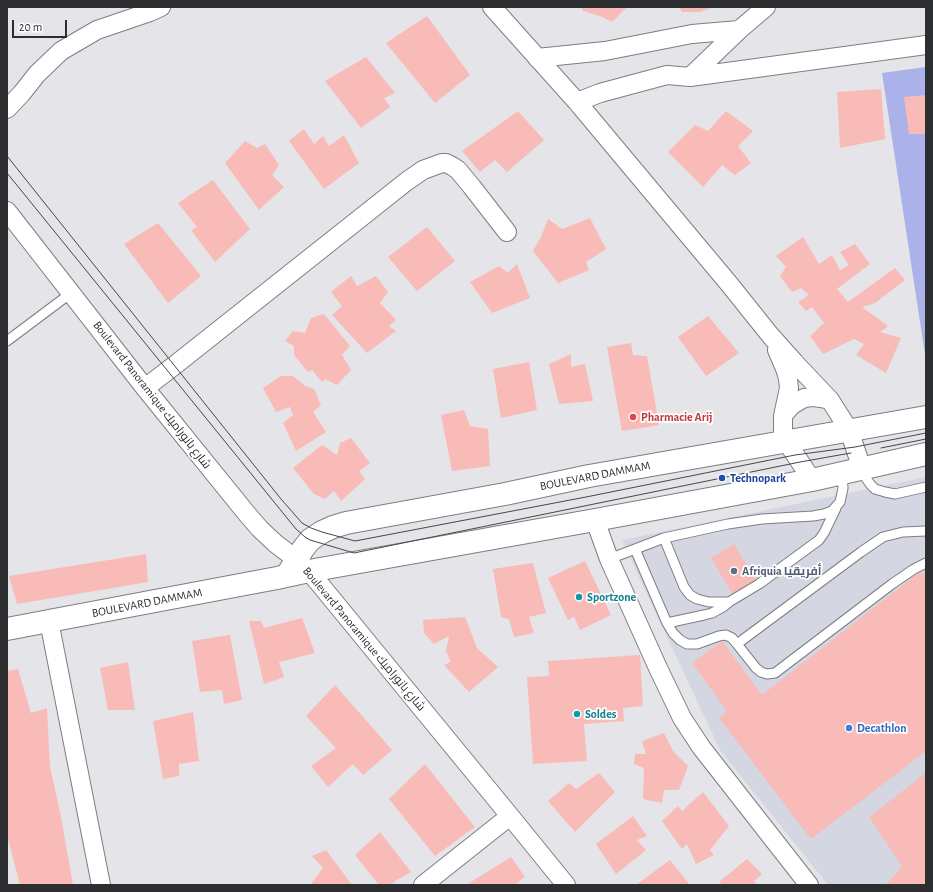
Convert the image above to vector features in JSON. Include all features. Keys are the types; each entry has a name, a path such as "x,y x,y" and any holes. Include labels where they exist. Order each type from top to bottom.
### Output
{"street":[{"path":"7,108 22,93 37,74 61,51 97,30 161,7"},
{"path":"690,77 738,30 766,7"},
{"path":"494,8 577,102 770,335 830,400 849,430 852,471"},
{"path":"537,58 605,51 692,34 738,30"},
{"path":"577,102 600,93 667,75 690,77 926,46"},
{"path":"144,388 187,356 407,181 423,170 446,163 458,170 507,232"},
{"name":"Boulevard Panoramique شارع بانوراميك","path":"7,211 144,388 247,514 297,568 510,816 566,885"},
{"path":"770,335 783,363 788,379 789,388 784,414 783,433 786,441 812,480"},
{"path":"784,414 792,405 804,398 813,397 830,400"},
{"name":"BOULEVARD DAMMAM","path":"297,568 303,549 310,540 322,532 346,522 505,494 589,476 926,416"},
{"name":"BOULEVARD DAMMAM","path":"7,629 297,568 595,520 812,480 926,454"},
{"path":"595,520 609,559 682,718 701,747 809,885"},
{"path":"49,621 101,885"},
{"path":"423,885 510,816"}],"lane":[{"path":"7,342 70,292"},
{"path":"667,623 708,614 723,607 759,584 819,540 824,534 841,498 843,488 852,471 864,475 875,489 885,492 895,494 926,487"},
{"path":"609,559 664,538 735,523 762,519 824,514 832,511 837,505"},
{"path":"737,644 883,537 903,532 926,531"},
{"path":"664,538 684,587 690,595 696,599 709,602 729,602"},
{"path":"634,549 667,623 673,633 680,640 687,644 697,644 726,635 732,638 756,668 767,674 775,674 892,584 914,569 926,563"}],"shaded area":[{"path":"926,67 926,361 882,73"},
{"path":"926,477 926,885 828,885 720,750 622,540"}],"building":[{"path":"581,7 627,7 612,22 600,16 583,11"},
{"path":"679,7 713,7 700,12 682,12"},
{"path":"427,16 470,75 435,103 386,43"},
{"path":"366,57 395,93 384,98 390,107 361,128 325,81"},
{"path":"881,89 885,139 840,148 837,92"},
{"path":"926,95 926,134 909,134 904,97"},
{"path":"518,111 544,140 507,172 495,160 480,172 462,151"},
{"path":"726,111 753,131 738,146 751,163 735,175 722,165 703,187 668,152 695,125 708,131"},
{"path":"304,129 314,144 323,136 329,146 344,135 359,163 324,189 289,141"},
{"path":"245,141 257,148 265,144 279,165 272,175 284,187 259,210 225,163"},
{"path":"213,180 250,229 215,262 191,230 197,227 178,203"},
{"path":"590,218 606,249 586,262 589,270 558,283 533,251 541,237 548,219 562,229"},
{"path":"158,223 201,276 168,303 124,244"},
{"path":"427,227 455,261 417,291 388,257"},
{"path":"803,237 819,264 832,255 840,270 849,265 840,252 855,244 870,264 837,289 848,302 895,268 905,280 875,303 862,307 888,326 880,332 901,338 886,373 856,355 864,344 854,339 823,354 810,336 824,323 812,307 806,311 798,302 809,295 801,288 792,292 780,276 786,267 776,256"},
{"path":"517,264 530,298 492,313 470,282 499,266 508,273"},
{"path":"351,276 357,286 376,276 388,292 380,303 396,320 389,326 396,331 367,353 332,315 342,306 331,292"},
{"path":"324,314 350,346 342,355 351,370 337,385 325,379 322,382 312,370 308,372 294,355 294,346 285,341 293,331 305,333 311,318"},
{"path":"708,316 739,353 706,376 678,337"},
{"path":"631,343 633,355 647,356 659,425 622,431 607,347"},
{"path":"571,354 571,367 585,364 593,401 559,404 549,364"},
{"path":"529,362 537,410 501,418 493,369"},
{"path":"281,376 293,376 305,386 314,389 321,405 313,412 326,432 296,451 283,423 293,415 290,407 276,412 263,388"},
{"path":"464,410 470,426 488,429 490,466 452,471 441,415"},
{"path":"351,438 370,463 359,471 365,479 341,501 334,491 325,499 314,494 293,468 322,445 337,455 340,443"},
{"path":"734,544 756,581 733,595 711,558"},
{"path":"146,554 148,582 17,604 9,576"},
{"name":"Sportzone","path":"585,561 611,615 580,630 574,617 568,620 548,578"},
{"path":"533,563 546,613 529,617 534,633 514,637 509,619 501,617 493,569"},
{"path":"926,572 926,751 811,839 719,718 727,711 692,663 722,641 762,695 917,574"},
{"path":"465,617 477,648 498,667 469,692 444,665 451,662 446,651 449,636 434,644 424,633 423,620"},
{"path":"302,618 315,653 279,662 284,677 264,684 249,621 261,621 264,628"},
{"path":"230,635 242,700 224,704 222,690 200,692 192,641"},
{"name":"Soldes","path":"640,655 643,706 623,708 624,721 584,724 587,761 533,764 527,677 549,676 548,661"},
{"path":"128,662 135,710 108,710 100,668"},
{"path":"18,669 31,713 47,708 50,767 61,817 73,885 20,885 7,835 7,671"},
{"path":"335,685 392,750 363,775 353,764 328,787 311,766 336,748 306,716"},
{"path":"193,712 199,761 179,764 179,776 163,779 153,721"},
{"path":"664,733 673,751 688,766 679,790 664,790 662,803 643,799 644,768 634,764 635,754 646,754 642,741"},
{"path":"425,764 475,827 435,856 389,799"},
{"path":"599,773 615,792 575,832 548,801 569,783 576,789"},
{"path":"926,773 926,885 886,885 902,866 869,817"},
{"path":"703,792 729,826 710,850 714,855 696,864 687,844 682,849 662,821 678,806 682,811"},
{"path":"633,816 647,836 637,840 646,850 616,874 596,844"},
{"path":"380,832 411,872 390,885 379,885 355,855"},
{"path":"326,850 352,885 310,885 323,868 312,856"},
{"path":"511,857 525,877 514,885 466,885"},
{"path":"747,859 762,874 754,881 757,885 722,885 719,882"},
{"path":"670,860 690,885 636,885"}],"tram line":[{"path":"7,156 281,499 302,523 322,532 355,541 795,455 855,447 926,433"},
{"path":"7,173 296,529 310,540 354,553 800,462 851,453"},
{"path":"881,448 926,439"}],"place":[{"name":"Pharmacie Arij","path":"633,417"},
{"name":"Technopark","path":"722,478"},
{"name":"Afriquia أفريقيا","path":"734,571"},
{"name":"Sportzone","path":"579,597"},
{"name":"Soldes","path":"577,714"},
{"name":"Decathlon","path":"849,728"}]}
